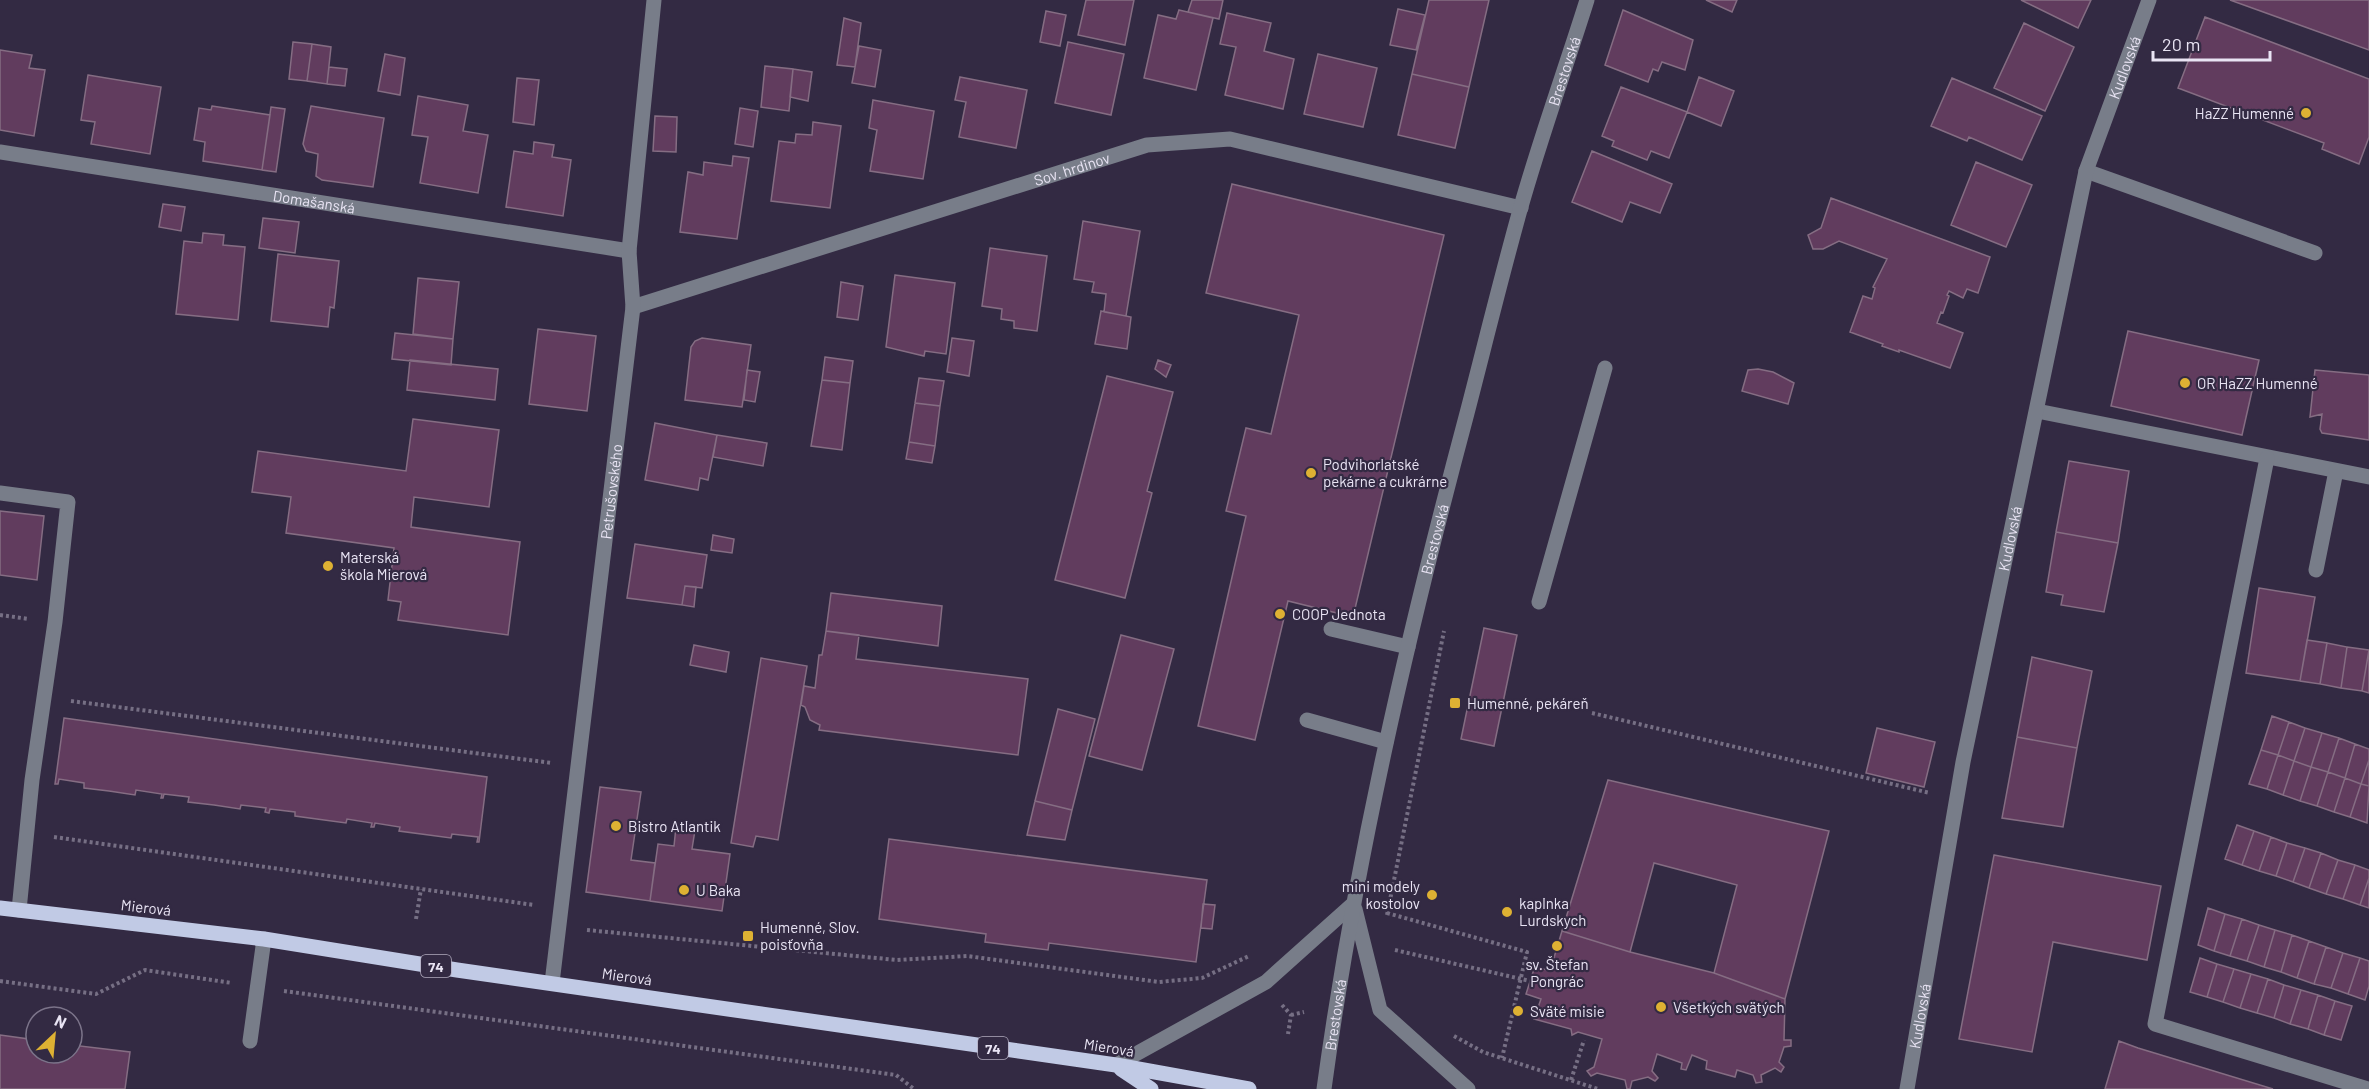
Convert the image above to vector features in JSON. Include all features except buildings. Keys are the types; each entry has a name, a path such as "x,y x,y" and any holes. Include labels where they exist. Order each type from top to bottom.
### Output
{"main road":[{"name":"Mierová","path":"0,908 264,939 1116,1065 1249,1089"},
{"name":"74","path":"1116,1065 1151,1089"}],"street":[{"name":"Petrušovského","path":"552,983 633,307 629,250 654,0"},
{"name":"Brestovská","path":"1324,1089 1353,904 1386,742 1432,544 1521,208 1587,0"},
{"name":"Kudlovská","path":"1907,1089 1956,799 2086,171 2149,0"},
{"name":"Sov. hrdinov","path":"633,307 1147,145 1230,139 1521,208"},
{"name":"Domašanská","path":"0,152 629,250"},
{"path":"2086,171 2315,253"},
{"path":"1539,602 1605,368"},
{"path":"2037,411 2369,477"},
{"path":"2267,458 2155,1024 2367,1089"},
{"path":"2316,570 2336,471"},
{"path":"0,493 68,502 18,910"},
{"path":"1331,629 1408,647"},
{"path":"1306,720 1386,742"},
{"path":"1116,1065 1266,982 1353,904 1380,1010 1468,1089"},
{"path":"250,1041 264,939"}],"path":[{"path":"1388,922 1387,913 1446,620"},
{"path":"44,698 579,767"},
{"path":"1593,713 1956,799"},
{"path":"26,833 535,905"},
{"path":"416,919 421,889"},
{"path":"1387,913 1527,952 1502,1058"},
{"path":"587,930 897,960 967,956 1159,982 1202,978 1249,956"},
{"path":"1394,959 1391,950 1530,981"},
{"path":"0,981 96,994 145,970"},
{"path":"1276,997 1291,1015 1288,1034"},
{"path":"402,1008 896,1075 914,1089"},
{"path":"1291,1015 1304,1012"},
{"path":"1447,1032 1483,1052 1598,1089"},
{"path":"1571,1080 1584,1040"}],"place":[{"name":"HaZZ Humenné","path":"2306,113"},
{"name":"OR HaZZ Humenné","path":"2185,383"},
{"name":"Podvihorlatské pekárne a cukrárne","path":"1311,473"},
{"name":"Materská škola Mierová","path":"328,566"},
{"name":"COOP Jednota","path":"1280,614"},
{"name":"Humenné, pekáreň","path":"1455,703"},
{"name":"Bistro Atlantik","path":"616,826"},
{"name":"U Baka","path":"684,890"},
{"name":"mini modely kostolov","path":"1432,895"},
{"name":"kaplnka Lurdskych","path":"1507,912"},
{"name":"Humenné, Slov. poisťovňa","path":"748,936"},
{"name":"sv. Štefan Pongrác","path":"1557,946"},
{"name":"Všetkých svätých","path":"1661,1007"},
{"name":"Sväté misie","path":"1518,1011"}]}
